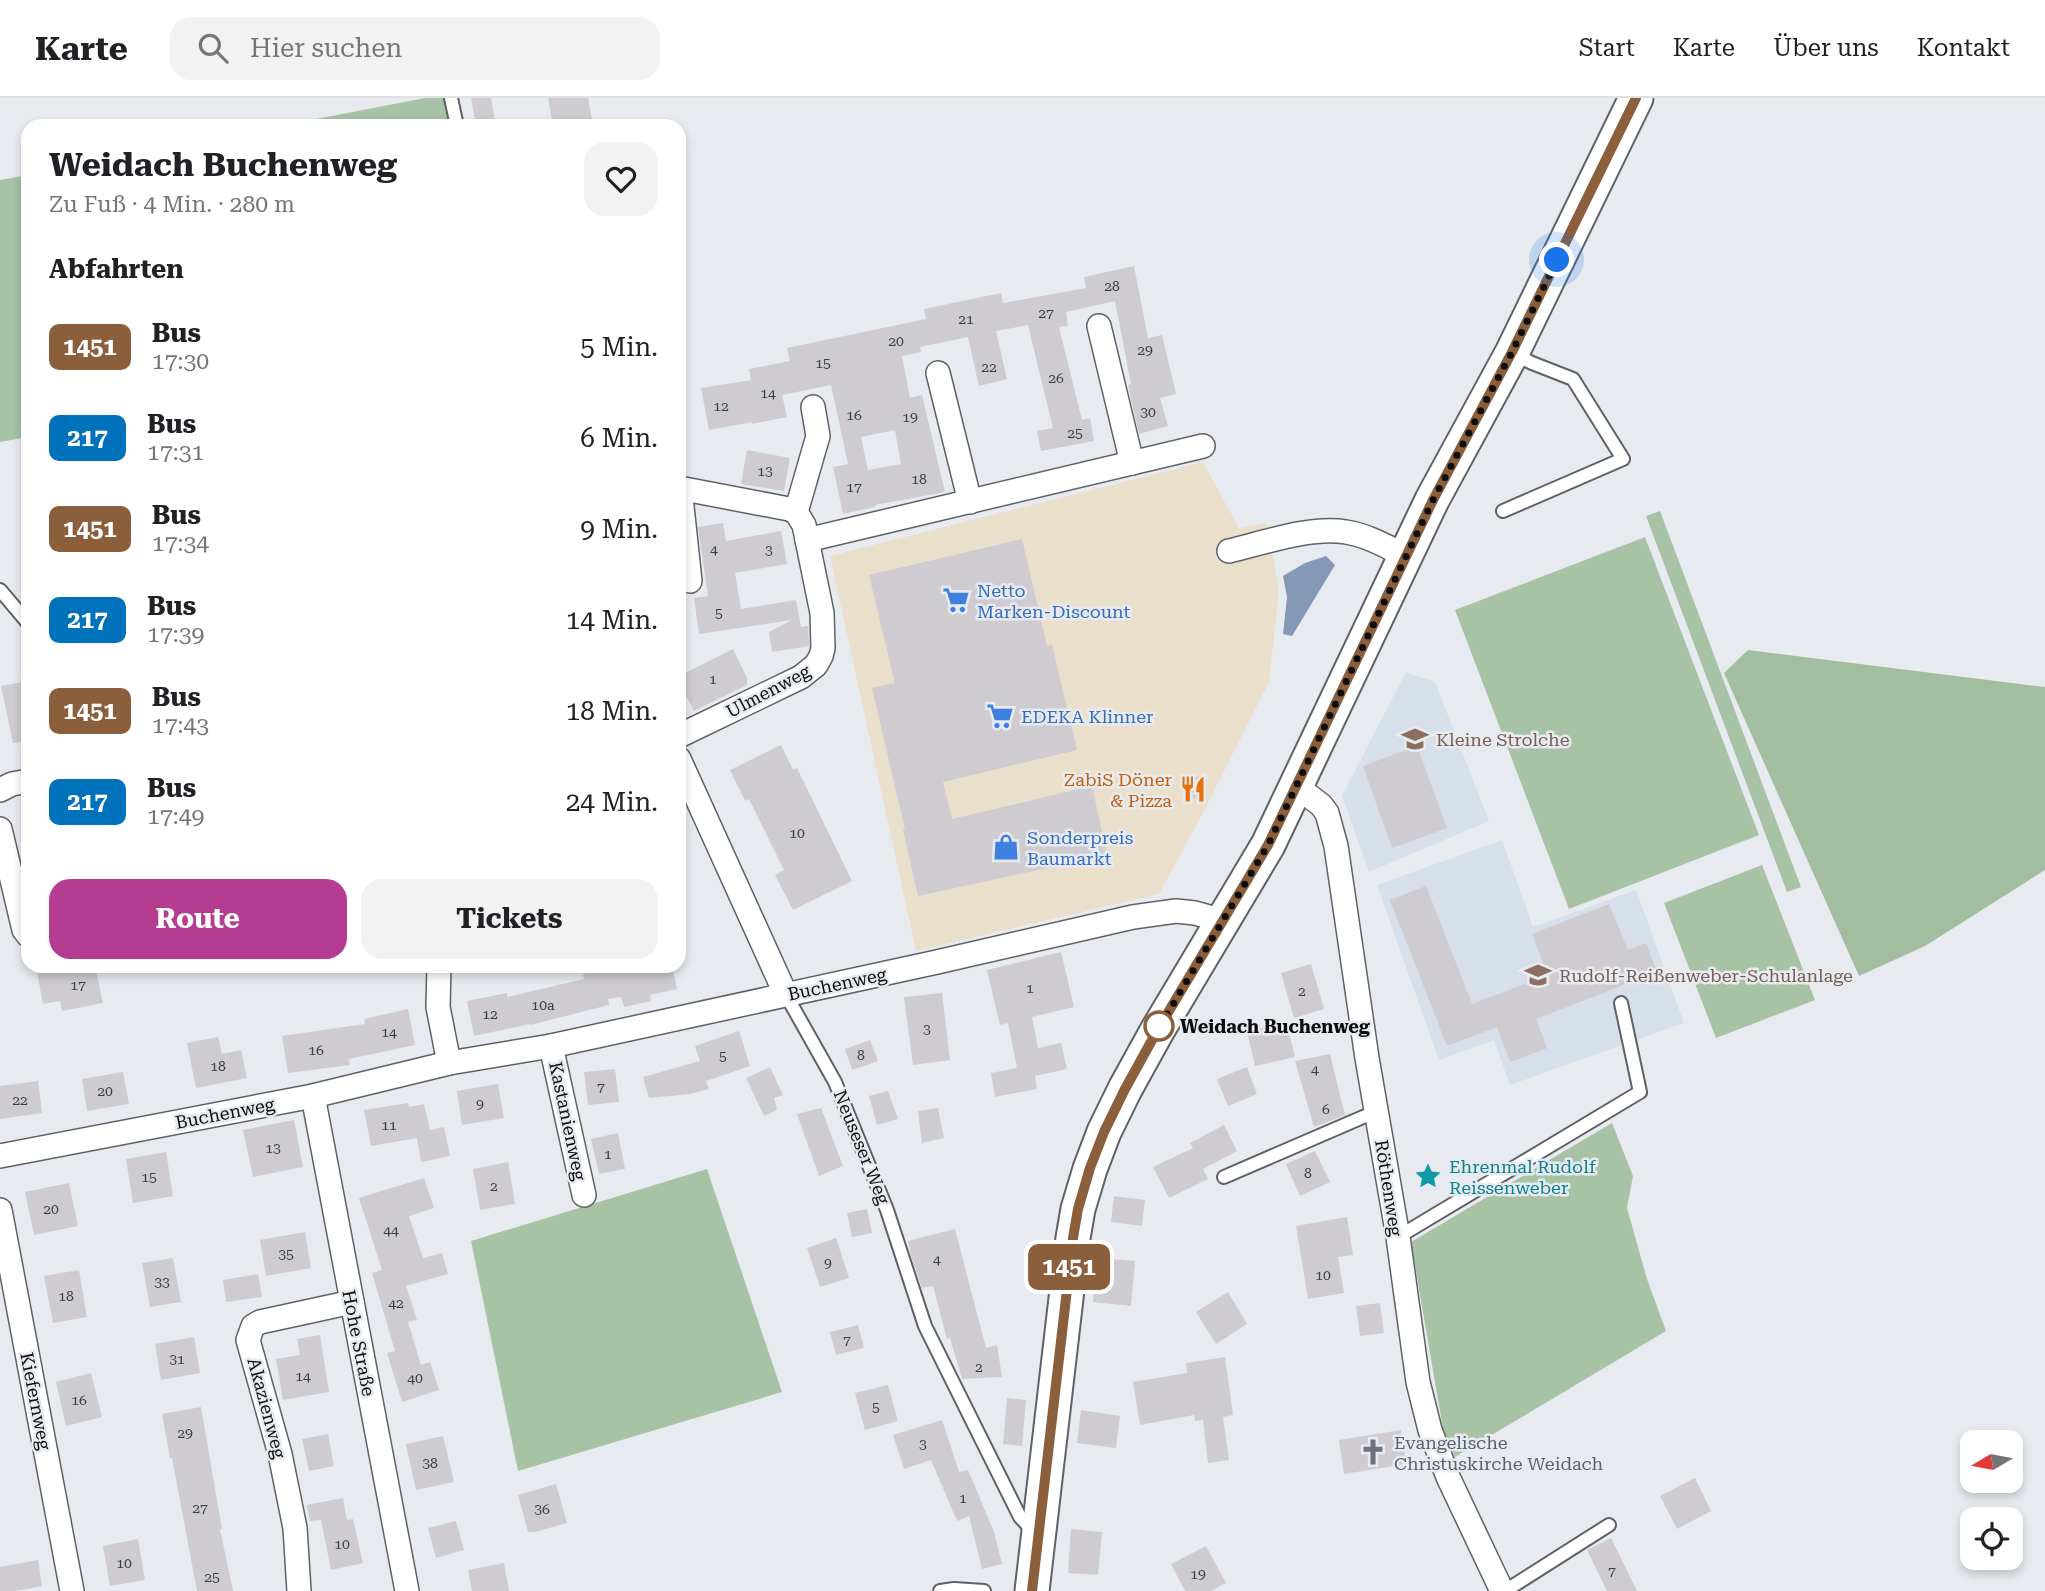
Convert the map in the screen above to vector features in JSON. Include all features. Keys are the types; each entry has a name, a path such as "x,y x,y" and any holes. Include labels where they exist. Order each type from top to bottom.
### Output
{"main road":[{"path":"1032,1591 1073,1238 1078,1209 1104,1132 1157,1031 1268,845 1433,500 1512,352 1636,98"}],"street":[{"path":"1098,326 1132,463"},
{"path":"938,373 970,502"},
{"path":"686,489 796,512 818,436 813,407"},
{"path":"807,540 1203,446"},
{"name":"Ulmenweg","path":"686,733 801,677 816,666 823,648 822,613 804,525 796,512"},
{"path":"1229,551 1306,533 1340,531 1362,536 1406,556"},
{"path":"686,547 690,581"},
{"name":"Neuseser Weg","path":"686,774 786,995"},
{"path":"0,790 21,782"},
{"name":"Röthenweg","path":"1296,786 1327,813 1336,846 1398,1237 1418,1382 1430,1430 1448,1477 1504,1591"},
{"path":"0,829 21,917"},
{"name":"Buchenweg","path":"0,1156 313,1096 449,1063 551,1046 937,962 1133,916 1176,911 1223,920"},
{"path":"439,973 438,1007 449,1063"},
{"name":"Kastanienweg","path":"551,1046 584,1195"},
{"name":"Hohe Straße","path":"313,1096 407,1591"},
{"name":"Kiefernweg","path":"0,1210 72,1591"},
{"name":"Akazienweg","path":"299,1591 295,1528 281,1454 248,1340 253,1326 260,1322 352,1302"}],"lane":[{"path":"452,98 456,119"},
{"path":"1503,511 1623,459 1573,379 1512,352"},
{"path":"0,590 21,615"},
{"name":"Neuseser Weg","path":"786,995 835,1082 887,1210 925,1326 1020,1517 1038,1536"},
{"path":"1398,1237 1640,1092 1621,1003"},
{"path":"1224,1177 1377,1111"},
{"path":"1504,1591 1609,1525"},
{"path":"940,1591 984,1591"}],"shaded area":[{"path":"1203,462 1239,528 1267,523 1279,591 1269,682 1159,894 916,951 830,556"},
{"name":"Kleine Strolche","path":"1406,672 1435,682 1489,821 1369,872 1342,796"},
{"name":"Rudolf-Reißenweber-Schulanlage","path":"1502,840 1533,927 1636,890 1684,1023 1510,1085 1494,1040 1439,1060 1377,885"}],"green space":[{"path":"425,98 447,98 451,119 316,119"},
{"path":"21,176 21,438 0,442 0,180"},
{"path":"1660,511 1801,887 1787,892 1646,516"},
{"path":"1645,537 1759,835 1569,909 1455,610"},
{"path":"1748,650 2045,687 2045,870 1925,946 1859,976 1724,673"},
{"path":"1762,865 1815,1000 1716,1038 1664,903"},
{"path":"1612,1123 1633,1176 1627,1208 1647,1279 1666,1331 1455,1457 1443,1429 1411,1242"},
{"path":"707,1169 782,1392 518,1471 471,1241"}],"water":[{"path":"1326,556 1335,565 1292,636 1283,634 1287,597 1283,576 1305,563"}],"building":[{"path":"471,98 491,98 495,119 475,119"},
{"path":"548,98 588,98 592,119 552,119"},
{"path":"1134,266 1148,338 1162,335 1176,394 1160,398 1168,426 1139,434 1128,385 1131,384 1115,301 1066,312 1068,326 1059,327 1082,420 1090,418 1094,441 1041,451 1037,431 1053,428 1028,325 996,331 1007,379 979,386 968,337 920,347 921,352 902,356 910,398 922,395 945,492 843,514 833,467 848,464 831,385 782,395 787,417 709,430 701,388 751,380 749,369 790,361 787,348 926,319 924,309 1001,293 1003,303 1086,288 1084,277","holes":["895,430 901,464 868,470 861,437"]},
{"path":"747,450 790,458 784,491 741,484"},
{"path":"723,523 726,541 781,531 787,564 735,573 741,609 796,600 801,627 808,626 809,646 772,652 769,632 792,620 699,634 694,598 708,596 698,527"},
{"path":"1022,539 1047,646 1052,645 1077,750 943,782 952,819 1092,786 1107,855 918,896 872,688 895,683 869,575"},
{"path":"733,649 747,678 747,685 694,711 686,696 686,672"},
{"path":"21,682 21,742 13,743 1,686"},
{"path":"781,745 793,770 797,768 852,881 793,910 775,875 784,870 749,799 745,801 730,770"},
{"path":"1417,746 1447,828 1392,848 1363,766"},
{"path":"1200,776 1204,796 1185,801 1181,780"},
{"path":"1426,886 1472,1004 1548,975 1532,934 1609,904 1628,950 1646,943 1657,972 1536,1019 1547,1048 1510,1062 1497,1027 1447,1046 1390,900"},
{"path":"1061,952 1074,1007 1032,1017 1038,1048 1061,1043 1067,1069 1035,1076 1037,1089 995,1097 991,1073 1017,1068 1008,1023 1000,1025 987,970"},
{"path":"1311,964 1324,1009 1294,1018 1281,973"},
{"path":"37,973 97,973 103,1003 62,1011 60,1001 43,1004"},
{"path":"674,973 677,989 650,995 651,1001 624,1007 621,997 608,999 609,1005 474,1036 467,1001 507,993 507,997 584,979 583,974"},
{"path":"942,993 950,1060 913,1065 904,997"},
{"path":"408,1009 415,1045 349,1059 350,1065 288,1073 282,1036 365,1024 364,1019"},
{"path":"1286,1022 1295,1057 1255,1066 1247,1032"},
{"path":"739,1031 750,1066 706,1081 709,1089 690,1094 649,1098 643,1077 700,1061 695,1046"},
{"path":"218,1037 222,1054 241,1050 247,1078 196,1088 187,1043"},
{"path":"870,1040 878,1061 852,1070 845,1049"},
{"path":"1330,1054 1345,1115 1314,1127 1295,1061"},
{"path":"770,1067 783,1095 774,1098 777,1110 764,1116 746,1078"},
{"path":"1247,1067 1257,1094 1228,1106 1217,1079"},
{"path":"615,1069 619,1102 588,1105 584,1072"},
{"path":"123,1072 129,1104 87,1111 82,1079"},
{"path":"38,1081 42,1113 0,1119 0,1086"},
{"path":"498,1084 504,1118 462,1125 457,1091"},
{"path":"888,1091 898,1119 877,1125 869,1096"},
{"path":"408,1103 409,1107 424,1104 430,1130 444,1127 450,1156 421,1162 417,1138 371,1146 364,1110"},
{"path":"821,1108 843,1166 819,1176 797,1114"},
{"path":"938,1108 944,1138 922,1143 918,1111"},
{"path":"294,1120 303,1167 253,1177 243,1130"},
{"path":"1224,1125 1237,1151 1203,1169 1208,1179 1169,1198 1153,1167 1193,1148 1190,1143"},
{"path":"618,1133 625,1169 599,1174 591,1139"},
{"path":"1315,1151 1330,1182 1300,1196 1286,1164"},
{"path":"166,1152 173,1196 133,1203 126,1159"},
{"path":"508,1162 515,1204 480,1210 473,1169"},
{"path":"424,1178 434,1208 409,1216 423,1258 442,1253 448,1274 406,1286 417,1320 408,1322 421,1365 430,1362 439,1390 402,1402 387,1353 395,1351 372,1273 382,1270 359,1198"},
{"path":"69,1183 78,1226 34,1235 25,1192"},
{"path":"1114,1196 1145,1200 1142,1226 1111,1222"},
{"path":"867,1209 872,1233 852,1237 847,1213"},
{"path":"1347,1217 1353,1255 1338,1257 1344,1293 1308,1299 1296,1226"},
{"path":"955,1229 986,1348 997,1345 1002,1377 962,1379 950,1338 947,1339 933,1286 922,1288 912,1259 908,1241"},
{"path":"305,1232 311,1268 266,1276 260,1240"},
{"path":"836,1238 849,1278 820,1287 807,1248"},
{"path":"173,1258 181,1302 150,1307 142,1263"},
{"path":"1097,1258 1135,1261 1131,1306 1093,1302"},
{"path":"79,1270 87,1317 53,1323 44,1276"},
{"path":"258,1274 262,1297 226,1302 223,1280"},
{"path":"1228,1292 1247,1324 1216,1344 1196,1312"},
{"path":"1380,1303 1384,1333 1360,1336 1356,1306"},
{"path":"858,1325 864,1348 836,1355 830,1332"},
{"path":"320,1335 329,1392 283,1400 276,1359 300,1355 297,1339"},
{"path":"194,1337 200,1373 161,1380 155,1344"},
{"path":"1225,1357 1233,1415 1223,1417 1229,1460 1208,1463 1203,1420 1195,1421 1194,1415 1140,1425 1133,1382 1187,1373 1186,1363"},
{"path":"91,1373 102,1417 66,1426 56,1382"},
{"path":"888,1385 898,1421 865,1430 855,1393"},
{"path":"1007,1398 1026,1400 1022,1446 1003,1444"},
{"path":"201,1407 220,1529 233,1591 197,1591 162,1414"},
{"path":"1081,1410 1120,1416 1116,1448 1077,1443"},
{"path":"942,1420 959,1472 968,1470 994,1532 1002,1564 982,1569 969,1516 957,1521 931,1460 904,1469 893,1435"},
{"name":"Evangelische Christuskirche Weidach","path":"1401,1430 1406,1464 1344,1474 1339,1440"},
{"path":"328,1434 334,1466 309,1471 302,1439"},
{"path":"443,1436 454,1482 416,1490 406,1444"},
{"path":"1695,1478 1711,1511 1677,1529 1660,1496"},
{"path":"556,1484 567,1523 528,1532 518,1495"},
{"path":"343,1498 347,1520 353,1519 363,1563 331,1570 321,1520 310,1521 307,1505"},
{"path":"456,1521 464,1550 436,1558 428,1528"},
{"path":"1071,1529 1102,1532 1098,1575 1068,1573"},
{"path":"1611,1538 1637,1591 1607,1591 1587,1550"},
{"path":"138,1539 145,1580 110,1586 103,1546"},
{"path":"1206,1546 1226,1583 1211,1591 1185,1591 1171,1564"},
{"path":"38,1560 42,1586 0,1591 0,1567"},
{"path":"504,1563 509,1591 472,1591 468,1570"}],"bus line":[{"name":"1451","path":"1032,1591 1073,1238 1078,1209 1104,1132 1157,1031 1268,845 1433,500 1512,352 1636,98"}],"place":[{"name":"Netto Marken-Discount","path":"956,600"},
{"name":"EDEKA Klinner","path":"1000,716"},
{"name":"Kleine Strolche","path":"1415,739"},
{"name":"ZabiS Döner & Pizza","path":"1193,789"},
{"name":"Sonderpreis Baumarkt","path":"1006,847"},
{"name":"Rudolf-Reißenweber-Schulanlage","path":"1538,975"},
{"name":"Weidach Buchenweg","path":"1159,1026"},
{"name":"Ehrenmal Rudolf Reissenweber","path":"1428,1176"},
{"name":"Evangelische Christuskirche Weidach","path":"1373,1452"}],"route":[{"path":"1159,1026 1157,1031 1268,845 1433,500 1512,352 1557,260"}]}
